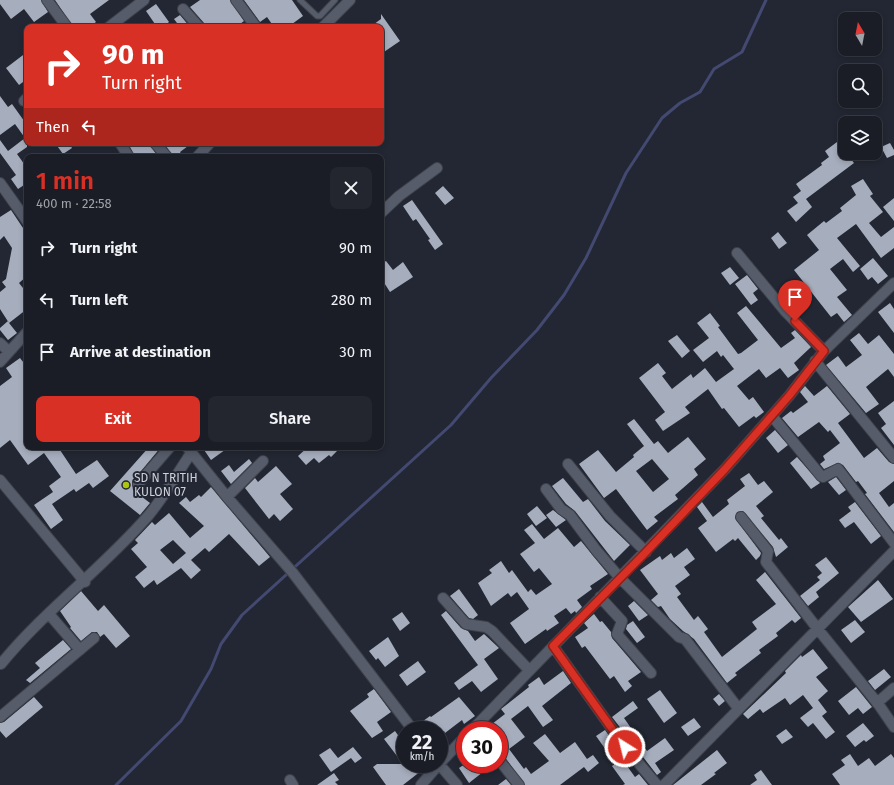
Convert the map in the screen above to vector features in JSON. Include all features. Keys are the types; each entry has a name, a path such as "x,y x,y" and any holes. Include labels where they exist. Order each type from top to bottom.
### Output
{"street":[{"path":"47,0 65,24"},
{"path":"113,24 144,0"},
{"path":"236,0 254,24"},
{"path":"326,24 350,0"},
{"path":"183,9 196,24"},
{"path":"158,146 164,154"},
{"path":"200,154 207,146"},
{"path":"384,210 399,196 437,168"},
{"path":"0,183 24,217"},
{"path":"737,253 785,311 824,351"},
{"path":"481,721 529,670 646,552 725,469 772,416 824,351 894,283"},
{"path":"0,362 24,335"},
{"path":"0,343 9,352"},
{"path":"815,361 894,458"},
{"path":"772,416 821,476 823,477 838,469 894,543"},
{"path":"138,484 167,450"},
{"path":"1,664 18,643 85,582 148,515 189,450 227,497 293,573 406,721"},
{"path":"227,497 263,461"},
{"path":"568,464 610,516 646,552"},
{"path":"0,480 85,582"},
{"path":"546,489 561,509 570,515 596,550 620,578 679,637 685,639 738,708"},
{"path":"741,517 768,551 766,562 877,703 894,727"},
{"path":"664,785 738,708 894,551"},
{"path":"600,597 622,621 617,634 651,673"},
{"path":"444,598 466,624 486,627 492,631 529,670"},
{"path":"49,614 80,650"},
{"path":"0,717 94,638"},
{"path":"553,646 625,747 657,785"},
{"path":"877,703 894,688"},
{"path":"448,755 456,746"},
{"path":"508,771 519,785"},
{"path":"421,785 431,773"},
{"path":"447,773 457,785"}],"lane":[{"path":"300,0 317,16 320,16 335,0"}],"building":[{"path":"0,0 41,0 48,12 34,22 24,9 11,19 0,4"},
{"path":"55,0 109,0 90,14 96,22 93,24 71,24"},
{"path":"200,0 230,0 244,21 240,24 204,24 190,7"},
{"path":"244,0 292,0 303,16 292,24 272,24 267,17 260,22"},
{"path":"156,4 169,22 167,24 155,24 146,11"},
{"path":"381,14 400,41 384,52 384,24 374,24 381,19"},
{"path":"180,15 188,24 178,24 174,19"},
{"path":"24,54 24,81 19,85 6,68"},
{"path":"0,96 8,107 12,104 24,121 24,137 15,124 0,135"},
{"path":"24,139 24,146 27,147 17,154 24,164 24,185 18,189 11,179 16,175 0,153 0,140 8,151"},
{"path":"837,142 838,160 852,160 854,163 806,199 812,207 796,222 787,211 798,203 793,197 801,191 796,184 822,165 821,163 829,157 825,151"},
{"path":"890,143 894,150 894,155 887,158 882,147"},
{"path":"57,146 71,146 72,148 63,154"},
{"path":"130,146 151,146 156,154 134,154"},
{"path":"166,146 188,146 180,152 181,154 171,154"},
{"path":"863,179 873,194 870,196 883,212 869,223 881,237 894,227 894,248 881,258 856,224 837,238 860,266 853,272 843,259 830,269 847,290 837,297 852,315 844,322 837,313 831,317 794,270 819,250 807,235 824,221 826,223 842,211 840,208 856,195 851,186"},
{"path":"443,186 454,198 445,205 435,193"},
{"path":"894,198 894,221 883,207"},
{"path":"412,200 443,244 435,250 428,240 430,239 416,219 413,221 403,206"},
{"path":"11,210 24,230 24,279 19,283 24,289 24,311 9,323 17,333 8,340 0,328 8,321 0,309 0,292 6,287 2,282 6,279 12,248 4,236 0,240 0,217"},
{"path":"778,232 787,243 779,249 771,238"},
{"path":"873,258 888,276 878,284 872,277 868,280 860,269"},
{"path":"386,261 393,270 403,262 413,277 390,292 384,283 384,262"},
{"path":"730,267 739,278 730,285 721,273"},
{"path":"747,275 758,289 753,293 758,300 751,305 735,284"},
{"path":"890,303 894,309 894,333 878,312"},
{"path":"746,306 781,348 795,338 791,333 795,330 811,347 794,363 799,370 788,378 780,368 766,378 759,369 737,386 749,400 753,397 764,412 756,418 754,416 739,427 724,408 722,409 708,389 685,407 690,413 663,431 655,420 665,412 639,378 658,363 666,373 662,376 672,389 691,374 693,378 705,368 716,382 734,369 723,355 721,357 717,351 703,362 693,350 709,338 697,323 710,313 720,326 718,327 738,354 741,353 758,340 737,313"},
{"path":"859,333 868,344 879,335 894,354 894,377 888,369 866,387 879,404 866,413 826,365 838,356 846,367 862,355 850,340"},
{"path":"677,335 690,351 682,358 668,341"},
{"path":"20,358 24,363 24,450 60,450 76,474 97,460 109,476 93,488 89,483 76,492 74,489 52,504 63,520 51,529 34,505 53,492 49,486 61,477 44,453 28,465 10,440 0,448 0,386 12,377 6,368"},
{"path":"805,386 814,396 827,386 850,414 838,423 864,458 877,448 889,462 894,464 894,481 879,493 889,507 894,503 894,532 865,494 867,493 858,481 856,482 843,465 838,463 824,469 820,464 825,460 823,456 840,443 830,430 828,432 819,422 798,437 782,418 791,411 793,413 808,402 800,392"},
{"path":"894,401 894,445 881,428 886,424 878,413"},
{"path":"634,419 654,444 658,441 668,453 688,437 706,459 694,469 698,475 675,495 678,499 654,517 658,521 647,530 616,489 604,498 579,464 598,450 616,472 634,457 633,455 644,446 627,424","holes":["652,459 669,479 653,492 636,471"]},
{"path":"775,430 788,445 778,453 766,438"},
{"name":"SD N TRITIH KULON 07","path":"146,450 159,450 132,482 133,490 150,503 140,515 110,491"},
{"path":"204,450 225,450 211,460"},
{"path":"305,450 337,451 331,457 329,455 319,463 314,458 306,465 298,456"},
{"path":"797,457 820,483 811,489 790,463"},
{"path":"249,459 252,463 231,484 221,471 229,465 234,472"},
{"path":"276,466 292,484 280,494 293,509 280,521 274,514 269,519 245,488 255,478 258,482"},
{"path":"749,473 758,485 764,481 773,492 756,506 764,516 761,518 779,540 781,538 788,547 776,557 773,547 743,511 737,512 735,518 761,553 756,560 738,538 735,541 733,539 716,552 698,528 707,521 697,507 702,502 713,517 729,504 727,500 745,486 740,479"},
{"path":"836,477 846,490 839,495 828,482"},
{"path":"563,478 583,502 588,499 605,521 630,545 614,561 575,511 566,504 552,486"},
{"path":"211,487 270,557 259,566 229,534 209,552 205,548 191,560 201,570 191,579 181,568 157,585 154,580 144,588 135,577 147,567 131,549 138,543 135,540 152,522 155,525 169,513 190,538 204,526 179,503 186,497 190,502 199,495 201,497","holes":["173,540 186,553 173,564 160,550"]},
{"path":"855,502 881,536 871,544 854,522 845,528 839,520 851,511 848,507"},
{"path":"537,506 547,518 536,526 527,514"},
{"path":"553,510 566,520 556,527 546,515"},
{"path":"532,524 544,539 558,528 574,547 581,541 608,574 590,586 592,589 577,600 582,607 576,613 575,611 571,614 566,608 554,616 559,623 547,631 546,629 525,644 510,623 529,609 517,592 511,597 508,593 491,606 478,583 492,573 489,570 501,561 509,573 512,570 528,592 531,589 536,595 552,584 539,568 534,572 520,554 535,543 524,530"},
{"path":"687,548 695,559 684,567 690,575 675,586 681,594 677,597 694,620 698,616 708,629 704,632 722,657 757,629 752,622 776,604 756,580 765,572 801,618 795,623 792,620 776,633 778,636 759,650 761,653 735,673 737,675 727,683 694,639 670,619 661,606 658,607 651,600 658,594 640,570 660,556 662,560 671,553 674,558"},
{"path":"826,557 839,573 816,592 819,597 808,606 800,596 820,580 817,577 822,573 815,565"},
{"path":"878,580 893,599 861,622 848,607"},
{"path":"459,589 478,615 473,619 469,618 450,596"},
{"path":"81,591 98,611 104,605 130,636 116,648 104,634 100,637 97,632 92,632 81,641 70,628 71,627 60,611"},
{"path":"634,601 648,615 639,621 628,606"},
{"path":"446,611 461,628 468,631 475,641 484,634 499,648 484,659 498,679 481,692 472,681 459,690 454,683 478,665 441,615"},
{"path":"402,612 410,623 400,631 392,619"},
{"path":"594,614 611,632 612,638 641,672 628,681 632,686 625,692 614,676 610,679 585,646 582,648 575,637 588,628 584,623"},
{"path":"855,620 865,632 851,643 841,630"},
{"path":"633,621 645,637 637,643 626,629 627,625"},
{"path":"388,637 399,656 385,667 378,658 376,660 369,651"},
{"path":"63,640 71,649 30,683 26,680 40,668 35,663"},
{"path":"813,649 828,668 816,677 828,691 818,700 827,712 822,716 835,732 826,739 813,723 808,727 800,718 813,708 803,695 790,705 785,698 763,713 760,709 748,719 743,714 786,673 785,671 801,655 802,657"},
{"path":"418,661 426,672 407,686 399,675"},
{"path":"884,669 891,677 875,690 868,681"},
{"path":"563,671 571,683 542,706 553,720 543,727 528,706 511,719 525,737 509,749 524,769 526,767 531,774 549,761 533,743 545,734 560,753 575,742 587,759 593,755 599,763 588,772 584,767 560,785 525,785 508,762 508,721 496,721 505,714 501,709 529,687 528,685 539,677 544,685"},
{"path":"856,687 872,707 863,714 858,708 849,715 838,701"},
{"path":"374,689 391,712 377,722 383,731 372,738 350,711 369,697 367,694"},
{"path":"660,690 677,713 664,723 647,699"},
{"path":"719,694 725,701 719,706 713,699"},
{"path":"34,697 43,707 6,738 0,731 0,723 4,722"},
{"path":"459,697 475,716 468,721 456,721 456,725 448,731 448,721 423,721 430,716 431,717"},
{"path":"633,701 638,708 624,718 647,751 665,738 674,750 655,763 661,772 657,775 612,717"},
{"path":"694,718 701,727 688,736 681,727"},
{"path":"863,723 874,736 866,742 864,740 855,747 846,736"},
{"path":"786,729 793,737 782,744 776,736"},
{"path":"605,730 614,743 606,750 596,736"},
{"path":"395,731 396,755 384,739"},
{"path":"353,747 362,758 355,763 351,758 331,772 319,755 330,748 338,758"},
{"path":"717,750 727,763 714,773 716,774 701,785 673,785"},
{"path":"850,754 858,766 869,758 875,766 891,754 894,758 894,785 840,785 832,774 845,765 841,760"},
{"path":"622,759 635,777 639,774 648,785 623,785 625,784 612,766"},
{"path":"377,764 396,764 396,773 418,773 403,785 386,785 373,767"},
{"path":"761,770 772,785 750,785 757,780 754,775"},
{"path":"334,773 339,780 335,782 338,785 317,785"},
{"path":"462,773 482,773 469,783"},
{"path":"506,779 511,785 498,785"}],"waterway":[{"path":"116,785 181,721 211,669 221,644 242,615 451,425 491,378 537,330 564,295 586,258 626,173 662,118 680,103 700,92 714,69 742,52 766,0"}],"place":[{"name":"SD N TRITIH KULON 07","path":"126,485"}],"route":[{"path":"625,747 553,646 725,469 789,396 824,351 795,321"}]}
